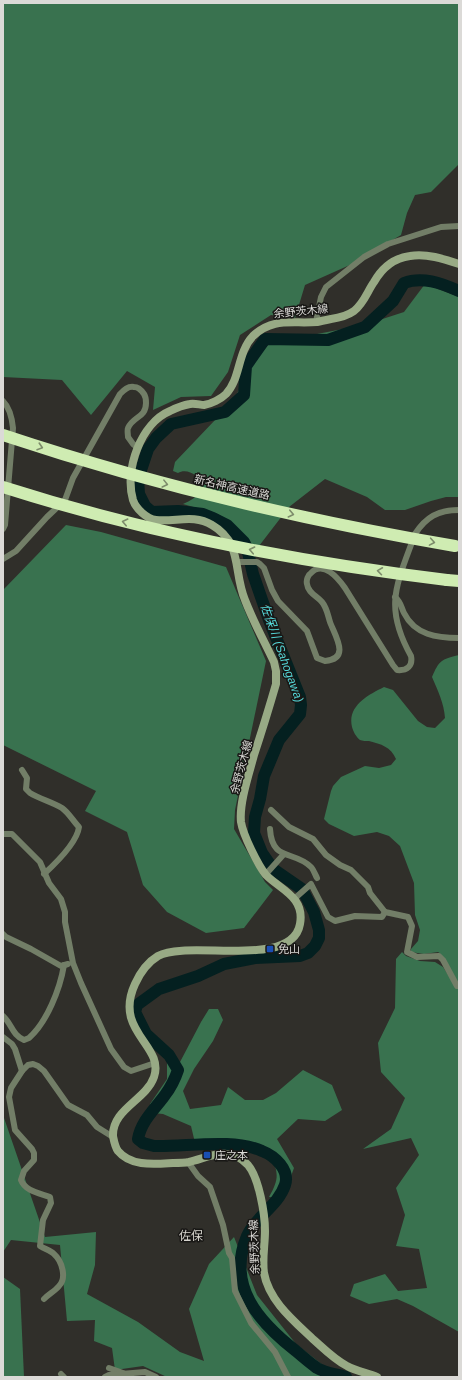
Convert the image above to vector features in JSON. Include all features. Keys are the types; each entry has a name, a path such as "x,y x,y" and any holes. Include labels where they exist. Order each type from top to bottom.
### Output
{"highway":[{"name":"新名神高速道路","path":"3,435 63,455 160,483 381,534 457,546"},
{"path":"3,487 104,516 250,550 333,565 453,580"}],"main road":[{"name":"余野茨木線","path":"155,1063 149,1049 133,1025 129,1008 134,985 147,965 159,955 173,951 270,949 285,944 293,938 298,931 300,916 299,908 287,890 260,866 241,822 245,787 276,684 274,662 244,598 239,562 230,542 212,525 194,518 155,520 141,513 133,500 131,481 137,447 157,418 169,411 191,404 205,405 216,401 226,394 233,384 245,347 252,336 273,323 289,321 316,322 340,317 353,312 363,302 374,281 384,268 396,260 410,256 427,256 440,258 459,264"},
{"path":"113,1137 116,1120 131,1102 146,1090 155,1075 155,1063"},
{"name":"余野茨木線","path":"113,1137 118,1151 133,1162 151,1164 188,1162 223,1153 240,1158 250,1167 256,1181 265,1221 263,1259 264,1275 271,1292 279,1305 291,1318 331,1355 346,1366 377,1377"}],"street":[{"path":"316,322 321,297 326,287 364,257 388,244 441,227 459,226"},
{"path":"3,559 16,550 65,500 73,478 120,394 127,388 135,387 141,390 145,396 146,402 146,410 141,416 133,421 128,428 128,437 137,447"},
{"path":"3,401 11,415 13,428 3,529"},
{"path":"239,562 257,562 264,568 272,590 278,601 307,631 317,658 330,661 335,658 340,649 339,642 325,606 322,601 309,590 307,579 309,574 319,568 332,572 337,577 387,657 397,670 401,670 410,666 412,661 397,625 394,610 395,597 396,588 415,534 427,519 437,513 447,510 459,510"},
{"path":"395,597 401,604 404,613 410,622 420,632 432,636 459,638"},
{"path":"22,770 27,778 26,789 30,793 63,809 79,827 69,847 44,874"},
{"path":"271,810 289,826 313,839 326,855 340,865 351,870 368,887 370,893 385,912 408,917 412,926 407,952 417,957 439,956 443,960 454,981 459,986"},
{"path":"270,829 271,838 276,848 284,854 298,859 311,867 318,876 312,884 294,899"},
{"path":"3,834 12,834 40,862 49,883 61,899 65,912 65,922 73,963 111,1049 124,1067 131,1071 155,1063"},
{"path":"268,873 284,854"},
{"path":"312,884 328,917 335,921 355,916 382,917 385,912"},
{"path":"3,934 61,966 73,963"},
{"path":"3,1016 19,1038 24,1040 29,1038 49,1010 62,979 64,965"},
{"path":"3,1037 12,1044 15,1049 22,1071"},
{"path":"44,1299 59,1287 64,1278 61,1265 55,1255 40,1246 43,1220 51,1203 50,1197 29,1190 22,1184 21,1180 24,1171 34,1160 34,1153 15,1130 9,1097 11,1088 22,1071 28,1065 33,1064 38,1066 44,1071 68,1105 87,1115 97,1127 113,1137"},
{"path":"188,1162 198,1176 210,1187 223,1225 229,1253 232,1258 235,1291 251,1323 276,1352 288,1377"},
{"path":"109,1368 124,1374"},
{"path":"105,1377 110,1375 145,1372 156,1377"}],"green space":[{"path":"3,3 459,3 459,164 431,192 415,195 407,213 401,235 352,264 305,285 295,318 271,315 240,335 228,372 211,396 181,397 153,410 155,387 127,371 91,415 62,380 3,377"},
{"path":"425,284 459,297 459,497 446,497 405,510 385,510 367,497 325,479 289,507 259,546 255,554 250,555 246,537 233,524 218,514 183,504 196,497 201,486 200,481 195,475 186,471 178,473 173,471 175,462 216,419 237,394 250,365 270,343 364,325 404,312"},
{"path":"66,525 101,532 226,567 266,661 235,810 234,829 265,882 273,890 244,928 206,933 167,912 143,885 127,832 85,811 96,791 3,745 3,590"},
{"path":"459,655 459,984 446,961 438,952 424,954 411,952 411,949 418,941 420,930 415,915 414,883 400,846 389,836 377,832 354,836 329,824 324,819 333,786 341,777 365,766 379,768 391,765 396,759 394,755 385,747 378,743 360,740 355,734 352,729 351,720 356,707 360,702 384,687 393,690 418,721 427,727 435,728 445,718 442,702 432,677 441,662"},
{"path":"402,952 406,956 420,961 435,962 443,967 456,987 459,988 459,1332 413,1306 397,1299 369,1304 350,1296 354,1284 385,1274 398,1291 427,1288 419,1249 396,1246 405,1215 396,1188 419,1155 411,1138 363,1149 391,1129 405,1098 381,1072 378,1043 395,1008 396,959"},
{"path":"209,1009 218,1009 223,1020 213,1041 194,1069 183,1091 190,1109 221,1105 228,1087 245,1100 263,1100 276,1093 303,1070 332,1085 342,1110 325,1121 298,1119 277,1139 294,1168 283,1198 269,1197 273,1190 277,1174 270,1151 230,1145 196,1147 191,1126 163,1114 153,1113 150,1104 167,1079 167,1060 180,1062"},
{"path":"3,1115 45,1237 96,1232 95,1265 87,1294 138,1322 180,1352 204,1361 189,1309 209,1264 234,1237 257,1295 296,1344 338,1377 167,1377 143,1366 115,1370 112,1348 94,1341 95,1320 67,1321 60,1245 11,1240 3,1252"},
{"path":"3,1277 20,1289 24,1377 3,1377"}],"waterway":[{"name":"佐保川 (Sahogawa)","path":"346,1377 320,1370 282,1340 259,1315 250,1301 244,1287 241,1271 242,1254 247,1236 255,1223 282,1192 286,1179 280,1164 267,1153 250,1147 224,1144 154,1146 143,1143 138,1139 142,1126 169,1089 178,1070 169,1055 146,1034 135,1012 137,1005 159,989 198,976 224,964 255,958 300,956 308,953 315,946 319,938 319,930 314,912 302,889 273,869 262,853 254,833 255,817 264,776 279,740 300,714 301,705 300,697 269,620 253,574 247,548 244,542 227,525 203,514 178,511 152,512 145,506 139,494 138,479 148,449 156,438 171,424 225,412 244,395 246,366 265,339 328,340 365,327 393,301 404,283 411,281 432,281 459,291"}],"place":[{"name":"免山","path":"270,949"},
{"name":"庄之本","path":"207,1155"}],"district":[{"name":"佐保","path":"191,1236"}]}
